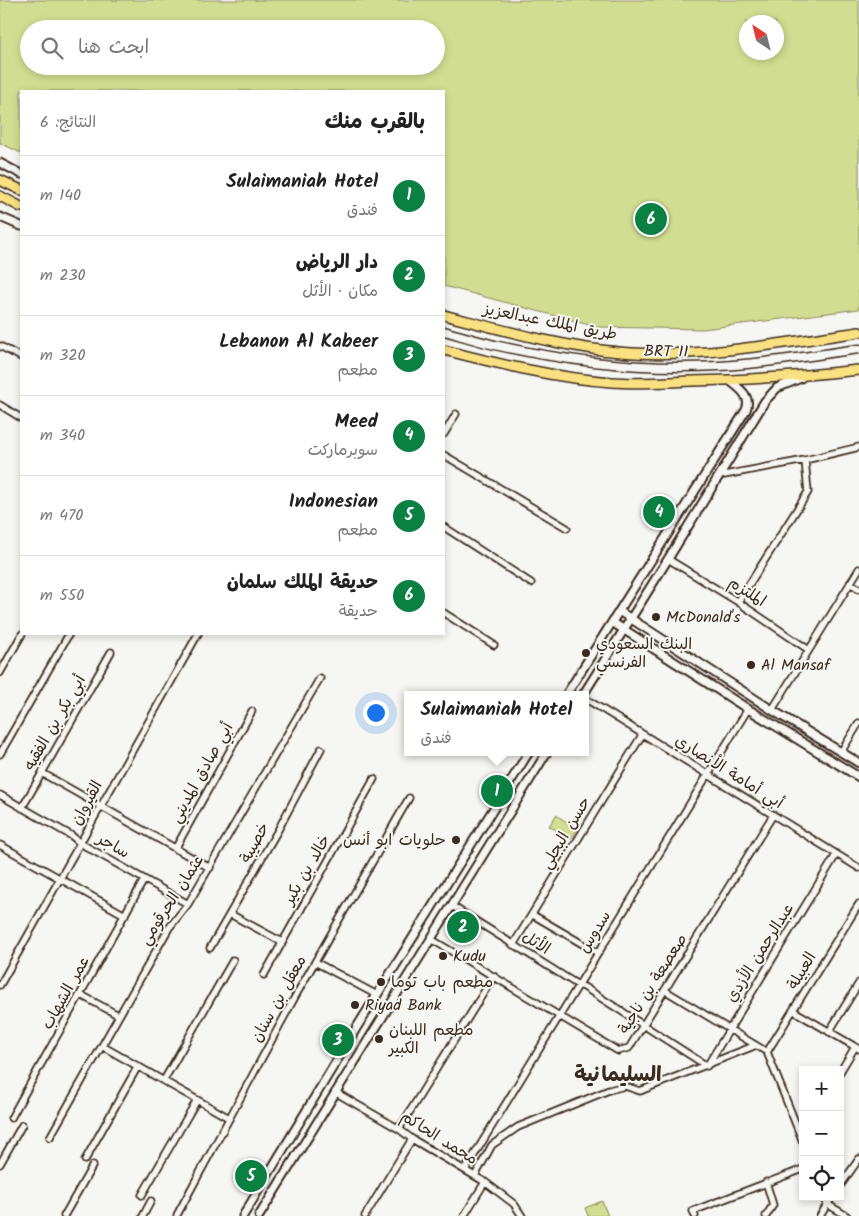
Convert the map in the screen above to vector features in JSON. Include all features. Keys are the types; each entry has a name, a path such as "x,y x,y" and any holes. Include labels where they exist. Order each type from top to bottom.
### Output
{"main road":[{"path":"0,180 20,190"},
{"path":"0,196 20,206"},
{"name":"طريق الملك عبدالعزيز","path":"445,315 579,346 632,353 733,350 859,332"},
{"name":"BRT 11","path":"445,331 498,346 550,356 603,363 654,366 744,364 859,349"},
{"path":"445,350 498,365 556,376 612,382 729,380 859,370"}],"street":[{"path":"0,163 20,173"},
{"path":"0,217 20,226"},
{"path":"0,346 20,356"},
{"path":"586,691 765,401 777,388 809,375"},
{"path":"569,691 746,410 748,405 746,396 729,380"},
{"path":"0,405 20,417"},
{"path":"445,432 456,414"},
{"path":"719,476 805,460 859,447"},
{"path":"445,456 567,528"},
{"path":"738,602 808,492 805,460"},
{"path":"445,528 531,583"},
{"name":"الملتزم","path":"668,559 738,602 809,650"},
{"path":"772,710 859,569"},
{"path":"850,583 859,589"},
{"path":"619,611 772,710 859,763"},
{"path":"445,614 494,645"},
{"path":"612,622 748,710 859,777"},
{"path":"0,673 21,635"},
{"path":"0,754 68,635"},
{"name":"القيروان","path":"0,985 197,635"},
{"name":"أبي بكر بن الفقيه","path":"22,808 111,652"},
{"name":"عثمان الحرقومي","path":"50,1137 169,928 188,904 210,868 320,678"},
{"name":"أبي أمامة الأنصاري","path":"589,701 859,868"},
{"name":"سدوس","path":"465,1170 748,710"},
{"name":"أبي صادق المديني","path":"175,849 252,711"},
{"path":"841,752 859,723"},
{"name":"حسن البجلي","path":"513,945 642,735"},
{"path":"0,739 7,743"},
{"name":"خصيبة","path":"210,948 321,749"},
{"path":"243,1216 377,995 526,756"},
{"path":"259,1216 334,1092 545,756"},
{"path":"42,774 210,868"},
{"name":"خالد بن بكير","path":"264,975 374,779"},
{"name":"ساجر","path":"0,795 188,904"},
{"name":"معقل بن سنان","path":"177,1215 315,962 409,798"},
{"name":"صعصعة بن ناجية","path":"431,939 618,1050 629,1048 645,1025 773,815"},
{"path":"0,845 125,915"},
{"name":"عبدالرحمن الأزدي","path":"707,1066 836,855"},
{"name":"عمر الشهاب","path":"11,1118 144,880"},
{"name":"العبيلة","path":"767,1052 859,904"},
{"name":"الأثل","path":"452,906 578,986 584,987 645,1025 707,1066"},
{"path":"230,914 282,942"},
{"path":"533,915 598,953"},
{"path":"164,1080 233,960"},
{"path":"315,962 377,995"},
{"path":"399,1129 494,976"},
{"path":"829,1032 859,983"},
{"path":"666,991 754,1046 767,1052 799,1131"},
{"path":"81,995 118,1015"},
{"path":"794,1011 857,1048 844,1066"},
{"path":"102,1046 229,1118"},
{"path":"475,1176 492,1146 518,1127 609,1090 625,1086 640,1091 754,1046"},
{"path":"85,1160 138,1066"},
{"name":"محمد الحاكم","path":"334,1092 475,1176 514,1204 522,1216"},
{"path":"142,1196 197,1100"},
{"path":"0,1164 22,1125"},
{"path":"365,1216 412,1140"},
{"path":"844,1181 858,1162"},
{"path":"64,1216 93,1165"},
{"path":"695,1216 694,1211 799,1170"},
{"path":"464,1216 484,1182"},
{"path":"766,1182 773,1205 766,1216"},
{"path":"143,1216 151,1201"},
{"path":"826,1201 827,1204 847,1216"},
{"path":"820,1216 829,1201"}],"green space":[{"path":"0,0 859,0 859,309 703,329 597,327 445,286 445,90 20,90 20,153 0,143"},
{"path":"556,815 578,829 571,839 549,826"},
{"path":"602,1201 608,1216 588,1216 585,1208"}],"place":[{"name":"حديقة الملك سلمان","path":"651,219"},
{"name":"Meed","path":"659,512"},
{"name":"McDonald's","path":"656,617"},
{"name":"البنك السعودي الفرنسي","path":"586,653"},
{"name":"Al Mansaf","path":"751,665"},
{"name":"Sulaimaniah Hotel","path":"497,791"},
{"name":"حلويات ابو أنس","path":"456,840"},
{"name":"دار الرياض","path":"463,927"},
{"name":"Kudu","path":"443,956"},
{"name":"مطعم باب توما","path":"381,982"},
{"name":"Riyad Bank","path":"355,1005"},
{"name":"مطعم اللبنان الكبير","path":"379,1039"},
{"name":"Lebanon Al Kabeer","path":"338,1040"},
{"name":"Indonesian","path":"251,1176"}],"district":[{"name":"السليمانية","path":"618,1075"}]}
